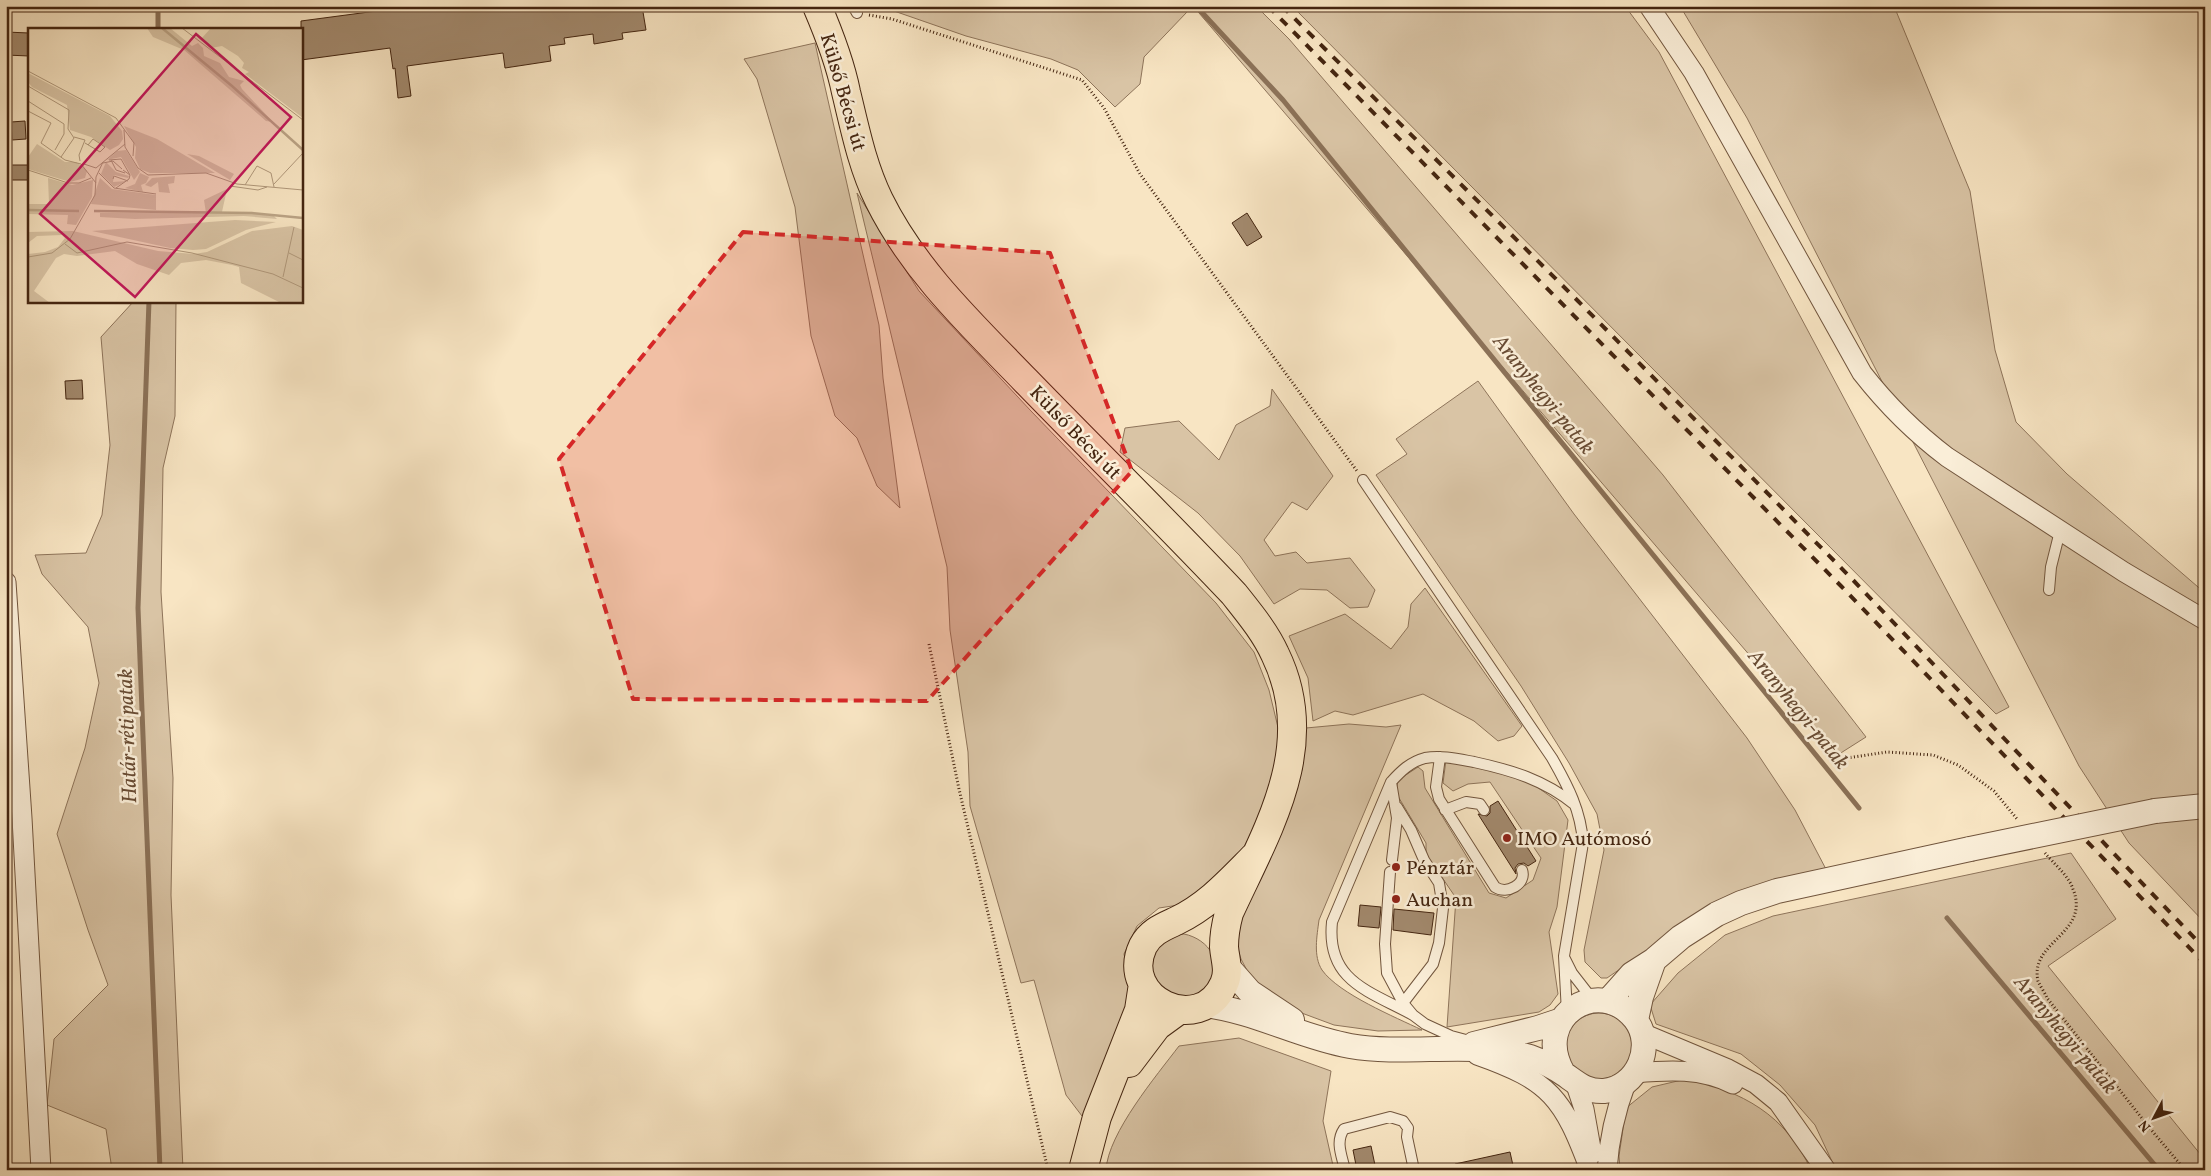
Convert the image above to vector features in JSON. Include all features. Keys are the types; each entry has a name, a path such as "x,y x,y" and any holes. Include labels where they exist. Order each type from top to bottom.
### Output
{"main road":[{"name":"Külső Bécsi út","path":"817,6 840,68 860,154 870,179 897,232 915,260 988,341 1234,594 1256,622 1276,654 1292,713 1293,740 1289,771 1269,827 1229,913 1225,927 1226,957"},
{"path":"1175,922 1208,902 1255,856"},
{"path":"1106,1098 1145,1040 1157,1026 1192,1007 1212,1000 1224,985 1226,957 1216,935 1204,926 1190,921 1175,922 1162,926 1152,934 1144,945 1140,957 1139,971 1143,984 1149,994 1158,1002 1192,1007"},
{"path":"1082,1170 1091,1136 1139,1010 1143,984"}],"street":[{"path":"1648,6 1694,73 1862,373 1896,414 1947,457 2124,572 2205,620"},
{"path":"6,582 22,818 41,1170"},
{"path":"1601,1001 1632,974 1654,960 1681,937 1717,914 1741,903 1777,891 2155,811 2205,806"},
{"path":"1226,957 1250,992 1318,1037"},
{"path":"1607,1170 1609,1138 1616,1108 1643,1054 1639,1027 1641,997 1654,960"},
{"path":"1192,1007 1227,1007 1347,1046 1379,1050 1467,1045 1538,1028 1564,1017 1581,1004 1601,1001 1624,1008 1639,1027 1756,1084 1778,1102 1826,1170"},
{"path":"1564,1017 1556,1033 1554,1047 1556,1061 1570,1079 1590,1134 1592,1170"},
{"path":"1467,1045 1529,1057 1590,1090 1604,1091 1616,1088 1630,1078 1676,1070 1713,1077 1745,1091 1798,1128"},
{"path":"1467,1045 1543,1086 1556,1099 1567,1115 1592,1170"}],"lane":[{"path":"1363,480 1548,751 1567,784 1577,807 1582,827 1583,843 1564,956 1564,1017"},
{"path":"2049,590 2060,531"},
{"path":"1440,757 1436,787 1445,810 1496,887 1501,891 1509,890 1523,880 1522,870"},
{"path":"1467,1045 1425,1024 1413,1015 1353,982 1334,956 1330,940 1332,922 1391,782 1406,766 1424,758 1452,758 1519,773 1563,795 1577,807"},
{"path":"1391,782 1397,818 1392,860"},
{"path":"1393,800 1411,830 1424,860 1439,883 1443,908 1439,943 1433,964 1404,1003"},
{"path":"1445,810 1466,802 1480,804 1484,810"},
{"path":"1390,872 1386,944 1387,973 1413,1015"},
{"path":"1564,956 1572,973 1601,1001"},
{"path":"1345,1170 1339,1144 1342,1133 1348,1127 1390,1117 1403,1121 1408,1128 1407,1137 1414,1170"}],"path":[{"path":"855,10 892,19 1082,80 1104,108 1140,174 1363,480"},
{"path":"929,644 959,788 1048,1170"},
{"path":"1846,758 1887,752 1932,755 1941,758 1958,765 1994,790 2019,820"},
{"path":"2043,850 2073,888 2078,906 2073,921 2051,945 2040,961 2038,980 2047,998 2186,1170"}],"highlighted area":[{"path":"743,232 1050,253 1132,471 927,701 633,699 559,459"}],"shaded area":[{"path":"904,6 1181,6 1187,12 1144,57 1140,84 1115,107 1078,70 1051,59 966,36 894,11"},
{"path":"1193,6 1256,6 1289,39 1663,475 1866,737 1836,756"},
{"path":"1292,6 1625,6 1659,52 2009,707 1996,714"},
{"path":"1680,6 1894,6 1970,191 1995,350 2016,422 2067,474 2205,593 2205,923 2129,843 2079,766 1747,118"},
{"path":"815,43 879,325 883,378 900,508 877,486 857,438 835,416 811,336 795,207 757,79 744,59"},
{"path":"857,193 919,291 1031,411 1216,603 1254,652 1269,690 1282,744 1260,817 1243,849 1192,903 1159,908 1137,926 1124,954 1130,981 1125,1021 1082,1116 1066,1095 1034,980 1021,983 970,806 968,752 950,630 947,567"},
{"path":"133,302 176,302 175,416 163,468 161,592 173,778 171,895 183,1170 112,1170 106,1129 47,1105 54,1039 108,985 57,834 85,748 99,683 88,627 42,574 35,555 86,553 102,515 110,445 101,337"},
{"path":"1478,381 1574,514 1747,738 1795,810 1828,873 1771,882 1737,892 1693,919 1607,978 1601,978 1585,962 1584,950 1604,850 1597,814 1569,763 1521,686 1376,475 1407,454 1396,439"},
{"path":"1272,389 1333,476 1307,510 1292,502 1264,540 1275,556 1296,552 1307,563 1350,558 1375,590 1368,607 1350,608 1327,590 1300,589 1274,604 1240,556 1198,513 1120,452 1125,428 1179,421 1219,460 1236,425 1270,406"},
{"path":"1425,588 1522,726 1514,736 1498,741 1474,721 1423,694 1353,715 1335,711 1313,721 1308,678 1289,636 1345,614 1391,649 1408,627 1411,604"},
{"path":"1349,724 1386,727 1401,725 1319,920 1316,946 1317,959 1322,970 1341,988 1383,1012 1422,1030 1378,1031 1334,1025 1299,1012 1252,980 1241,959 1235,939 1249,894 1289,809 1302,770 1306,728"},
{"path":"1446,760 1504,771 1537,787 1557,801 1568,820 1557,907 1549,932 1558,994 1550,1005 1539,1012 1447,1027 1456,898 1426,854 1426,843 1396,793 1398,780 1418,767 1423,771 1425,788 1489,893 1506,898 1533,880 1541,858 1490,782 1468,784 1453,791 1443,783"},
{"path":"2071,853 2116,919 2048,966 2205,1160 2205,1170 2092,1170 2089,1167 2086,1170 1836,1170 1815,1125 1780,1085 1741,1054 1656,1024 1650,1005 1678,973 1725,935 1773,916"},
{"path":"1184,934 1201,941 1207,947 1215,961 1215,969 1212,978 1200,994 1195,997 1180,999 1154,981 1151,960 1155,950 1163,942"},
{"path":"6,983 9,984 8,1110 6,1110"},
{"path":"1599,1013 1612,1016 1622,1023 1629,1033 1632,1046 1629,1059 1622,1069 1612,1076 1599,1079 1586,1076 1576,1069 1569,1059 1566,1046 1569,1033 1576,1023 1586,1016"},
{"path":"1239,1038 1331,1071 1323,1121 1334,1170 1106,1170 1115,1139 1124,1122 1179,1046"},
{"path":"1686,1079 1726,1091 1760,1108 1789,1134 1811,1170 1620,1170 1619,1156 1626,1108 1652,1087"}],"building":[{"path":"394,6 642,6 646,30 622,33 623,39 594,44 593,34 564,38 565,44 549,46 551,61 505,68 503,53 407,66 411,96 398,98 395,68 393,69 390,48 302,60 301,21 384,10 383,8"},
{"path":"6,32 28,33 28,56 6,55"},
{"path":"25,121 26,139 12,140 11,122"},
{"path":"11,165 28,165 28,180 11,180"},
{"path":"1247,213 1262,237 1247,246 1232,223"},
{"path":"82,380 83,399 66,399 65,381"},
{"name":"IMO Autómosó","path":"1498,801 1536,861 1528,866 1524,863 1518,864 1515,868 1516,874 1478,814 1487,816 1490,813 1490,806"},
{"path":"1360,905 1381,907 1379,928 1358,926"},
{"path":"1394,909 1434,913 1431,935 1393,930"},
{"path":"1371,1146 1376,1170 1357,1170 1353,1150"},
{"path":"1510,1152 1514,1170 1456,1170 1455,1164"}],"waterway":[{"name":"Határ-réti patak","path":"158,6 158,28"},
{"name":"Aranyhegyi-patak","path":"1196,6 1283,100 1859,808"},
{"name":"Határ-réti patak","path":"149,302 138,608 160,1170"},
{"name":"Aranyhegyi-patak","path":"1947,918 2159,1170"}],"railway":[{"path":"1268,6 1841,586 2205,964"},
{"path":"1282,6 1578,301 1853,580 2205,949"}],"place":[{"name":"IMO Autómosó","path":"1507,838"},
{"name":"Pénztár","path":"1396,867"},
{"name":"Auchan","path":"1396,899"}]}
